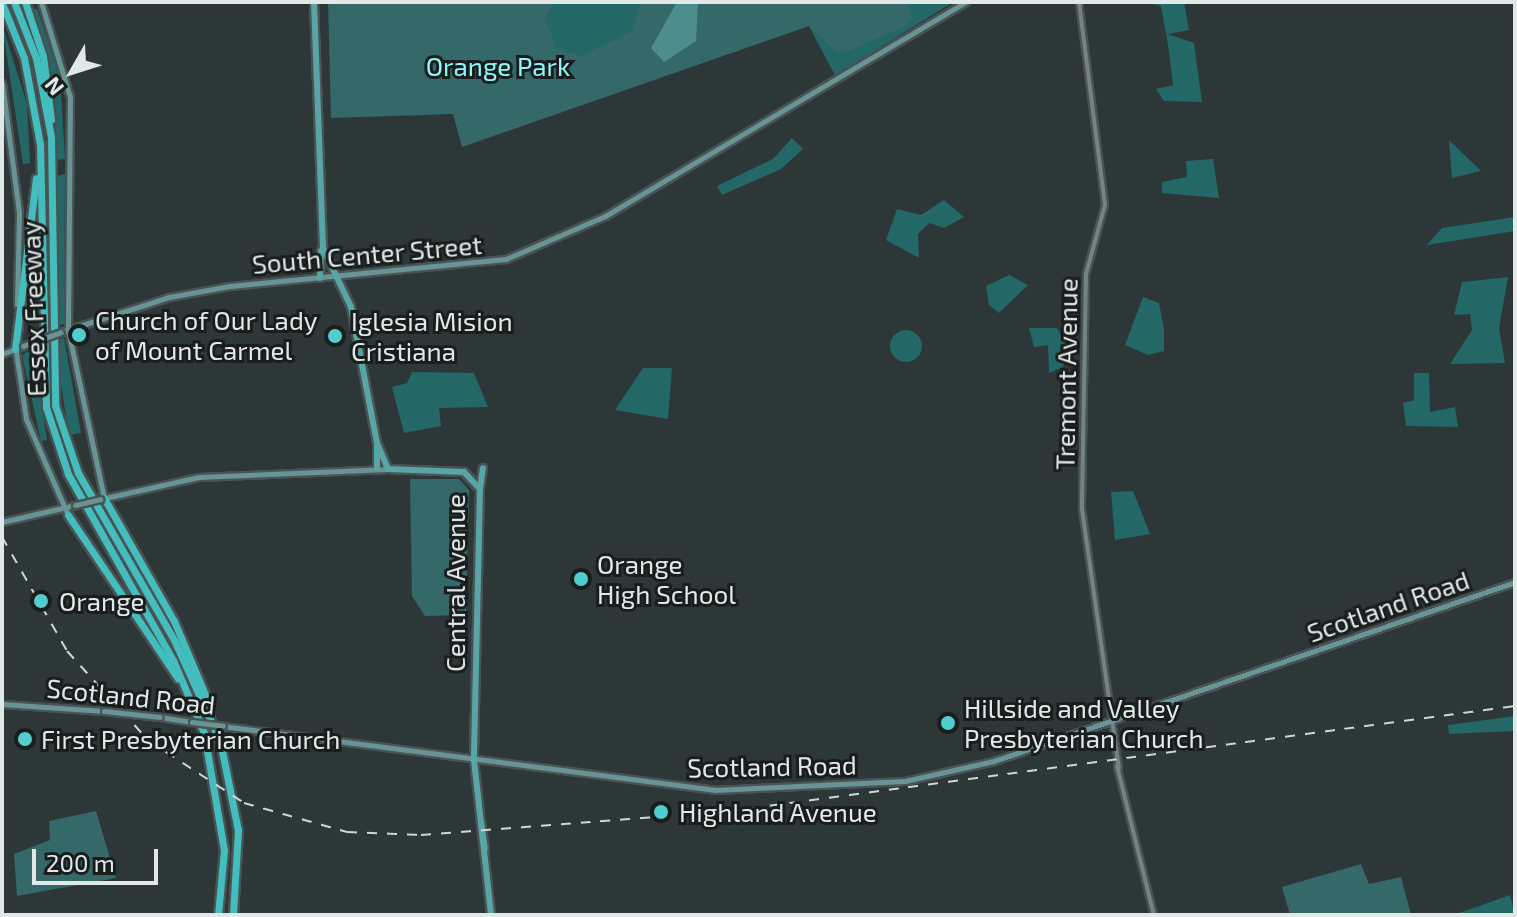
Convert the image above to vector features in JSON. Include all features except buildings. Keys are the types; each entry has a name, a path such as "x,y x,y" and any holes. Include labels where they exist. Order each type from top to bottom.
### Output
{"highway":[{"name":"Essex Freeway","path":"14,2 36,58 51,137 52,381 63,433 220,741 238,830 233,915"},
{"path":"25,2 52,98 51,137"},
{"name":"Essex Freeway","path":"2,3 24,58 40,144 40,352 52,432 80,498 195,708 220,805 218,915"},
{"path":"19,347 40,144"},
{"path":"102,498 174,621 220,741"},
{"path":"68,515 195,708"}],"main road":[{"path":"41,2 70,97 68,330 102,498"},
{"path":"314,2 322,236 320,278"},
{"name":"South Center Street","path":"2,354 169,297 338,276 482,265 570,232 966,2"},
{"path":"2,83 19,213 19,347 26,419 68,515"},
{"path":"2,524 199,477 388,469 377,443 338,276 322,236"},
{"path":"377,443 377,468"},
{"path":"480,489 483,468"},
{"name":"Central Avenue","path":"388,469 464,472 480,489 474,760 491,915"},
{"name":"Scotland Road","path":"2,704 160,717 706,790 821,788 980,766 1515,582"}],"street":[{"name":"Tremont Avenue","path":"1079,2 1105,205 1086,274 1082,509 1108,723 1154,915"}],"green space":[{"name":"Orange Park","path":"328,2 953,2 835,75 809,26 462,147 453,114 331,118"},
{"path":"410,479 459,479 469,490 466,615 425,616 412,596"},
{"path":"96,811 116,878 17,896 14,854 50,840 49,821"},
{"path":"1361,864 1369,884 1401,877 1411,915 1290,915 1282,887"}],"shaded area":[{"path":"555,2 641,2 632,31 581,56 557,48 545,19"},
{"path":"677,2 698,2 696,41 664,62 651,48"},
{"path":"908,2 953,2 835,75 809,26 837,53 851,50 905,26 912,19"},
{"path":"1144,2 1184,2 1189,30 1168,34 1194,43 1202,102 1164,101 1156,89 1173,85 1168,45 1161,6"},
{"path":"30,9 37,9 60,77 65,159 56,160 55,95"},
{"path":"2,24 27,104 30,163 23,164"},
{"path":"792,138 803,149 781,169 722,195 717,186 773,159"},
{"path":"1449,140 1481,171 1452,178"},
{"path":"1213,159 1219,198 1162,193 1162,182 1187,177 1186,161"},
{"path":"65,174 64,324 56,326 58,176"},
{"path":"944,200 964,217 944,228 929,223 918,234 919,258 886,240 897,209 921,215"},
{"path":"1515,217 1515,231 1427,245 1442,228"},
{"path":"1009,275 1028,285 999,313 989,305 986,286"},
{"path":"1508,277 1499,328 1505,363 1450,364 1472,330 1470,314 1454,315 1462,282"},
{"path":"1143,297 1159,303 1164,329 1164,351 1148,355 1125,345"},
{"path":"1029,328 1057,328 1069,349 1063,367 1049,373 1048,345 1034,347"},
{"path":"906,330 917,335 922,346 917,357 906,362 895,357 890,346 895,335"},
{"path":"64,338 81,433 69,435 54,341"},
{"path":"33,349 47,440 41,441 22,355"},
{"path":"643,368 672,368 668,419 615,410"},
{"path":"412,372 474,373 488,407 439,408 441,426 404,433 392,387 407,383"},
{"path":"1414,373 1429,373 1430,412 1455,407 1458,427 1406,426 1403,403 1414,400"},
{"path":"1133,491 1150,534 1115,540 1111,492"},
{"path":"1515,716 1515,731 1449,734 1448,725"},
{"path":"1510,895 1515,915 1452,915 1468,910"}],"railway":[{"path":"2,537 67,651 149,741 244,803 347,832 421,835 730,811 1515,706"}],"place":[{"name":"Church of Our Lady of Mount Carmel","path":"79,335"},
{"name":"Iglesia Mision Cristiana","path":"335,336"},
{"name":"Orange High School","path":"581,579"},
{"name":"Orange","path":"41,601"},
{"name":"Hillside and Valley Presbyterian Church","path":"948,723"},
{"name":"First Presbyterian Church","path":"25,739"},
{"name":"Highland Avenue","path":"661,812"}]}
